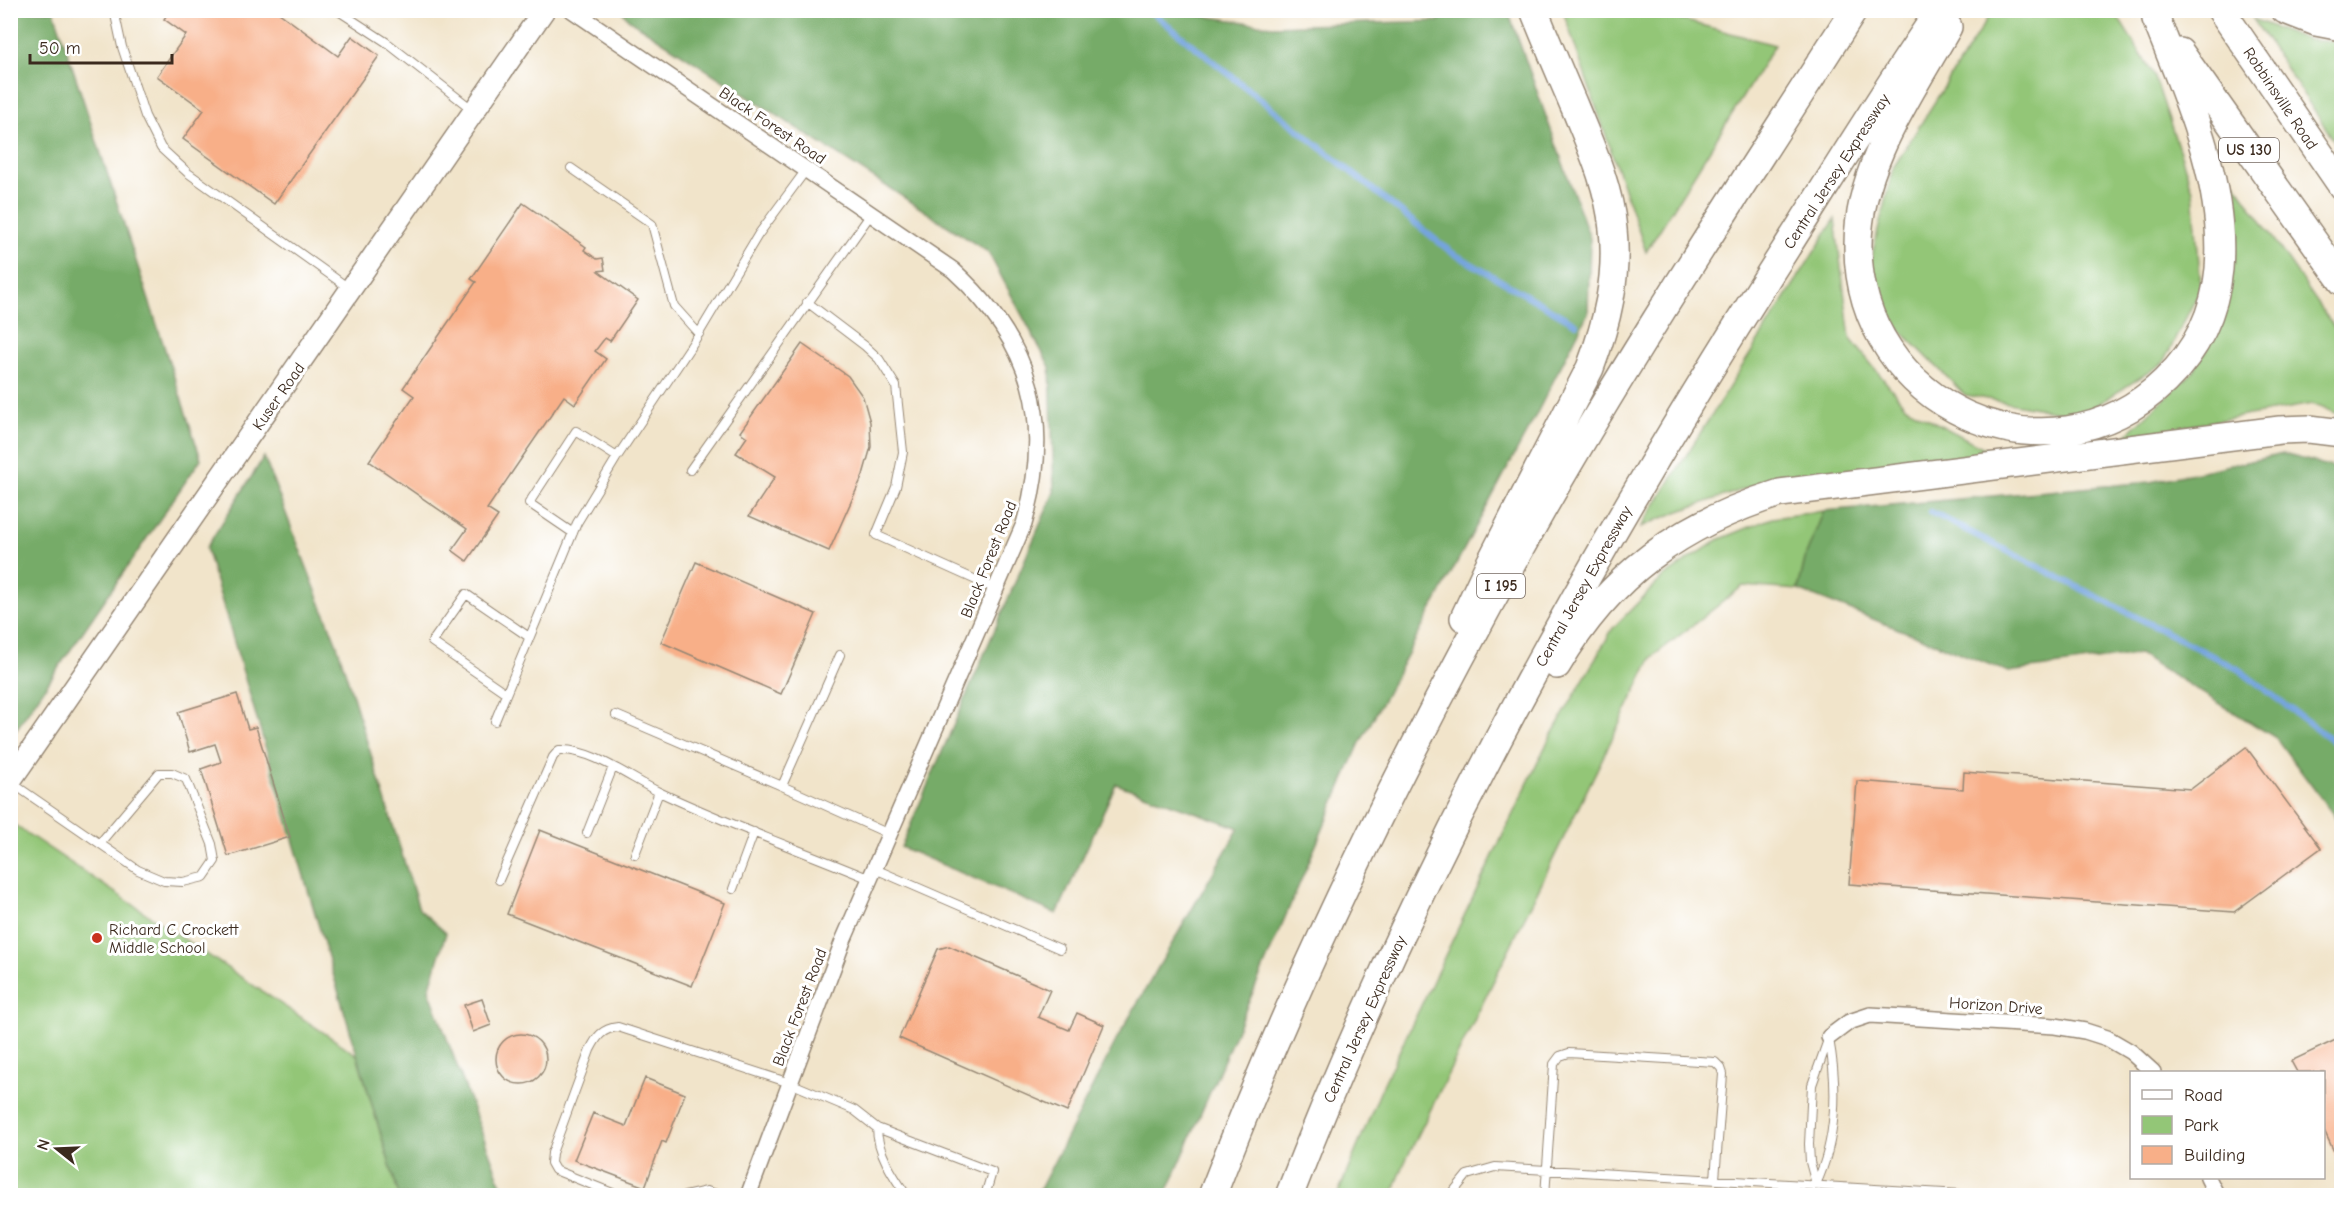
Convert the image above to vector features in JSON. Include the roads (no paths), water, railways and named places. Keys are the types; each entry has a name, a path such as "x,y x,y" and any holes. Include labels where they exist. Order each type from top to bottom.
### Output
{"highway":[{"path":"1348,877 1487,569 1590,368 1602,337 1610,305 1614,267 1613,230 1607,192 1597,161 1534,10"},
{"name":"I 195","path":"1212,1196 1278,1032 1348,877 1443,692 1538,517 1646,335 1854,10"},
{"name":"Central Jersey Expressway","path":"1289,1196 1358,1028 1412,912 1511,716 1650,467 1754,298 1940,10"},
{"path":"1957,10 1891,128 1876,163 1860,214 1859,273 1864,298 1875,326 1889,351 1908,375 1929,394 1956,411 1982,422 2009,429 2038,432 2069,429 2100,422 2129,409 2155,391 2176,371 2208,323 2219,268 2219,231 2213,191 2197,126 2154,15"},
{"name":"Robbinsville Road","path":"2221,10 2342,186"},
{"path":"2285,10 2316,22 2342,27"},
{"name":"US 130","path":"2154,15 2342,281"},
{"path":"1412,912 1583,624 1611,591 1643,561 1705,521 1744,503 1780,492 2280,430 2309,429 2342,433"}],"street":[{"name":"Kuser Road","path":"10,781 544,10"},
{"name":"Black Forest Road","path":"572,10 953,270 976,291 996,315 1014,345 1026,374 1034,404 1038,436 1037,467 1033,494 1024,524 843,941 748,1196"},
{"name":"Horizon Drive","path":"1829,1037 1849,1022 1870,1015 2055,1026 2085,1031 2107,1038 2131,1052 2152,1071"},
{"path":"2208,1179 2217,1196"}],"lane":[{"path":"114,10 122,47 145,116 161,148 188,173 351,290"},
{"path":"337,10 386,42 475,111"},
{"path":"571,168 652,224 674,306 699,334"},
{"path":"495,721 573,532 617,457 699,334 758,235 807,170"},
{"path":"690,470 871,214"},
{"path":"807,302 879,359 896,386 903,452 896,487 876,535 996,589"},
{"path":"573,532 529,504 576,431 617,457"},
{"path":"506,693 432,642 466,594 529,637"},
{"path":"782,786 840,655"},
{"path":"616,716 889,834"},
{"path":"500,880 553,757 559,750 572,749 613,767 659,792 754,832 872,874 1060,949"},
{"path":"587,833 613,767"},
{"path":"10,781 138,870 164,881 183,882 204,877 215,861 212,844 186,779 172,773 159,773 100,843"},
{"path":"635,854 659,792"},
{"path":"733,889 754,832"},
{"path":"620,1196 555,1170 551,1163 552,1153 590,1050 598,1035 607,1029 618,1027 790,1083 854,1110 877,1128 992,1172 985,1196"},
{"path":"1816,1184 1827,1161 1831,1138 1835,1086 1829,1037"},
{"path":"1816,1196 1809,1144 1812,1085 1829,1037"},
{"path":"1545,1196 1554,1064 1560,1056 1569,1053 1715,1062 1723,1074 1715,1179"},
{"path":"877,1128 877,1143 897,1182 907,1196"},
{"path":"1450,1196 1467,1175 1495,1167 1996,1196"},
{"path":"685,1196 707,1191 723,1196"}],"waterway":[{"path":"1149,10 1451,252 1576,324"},
{"path":"1931,512 2238,669 2342,748"}],"place":[{"name":"Richard C Crockett Middle School","path":"97,938"}]}
